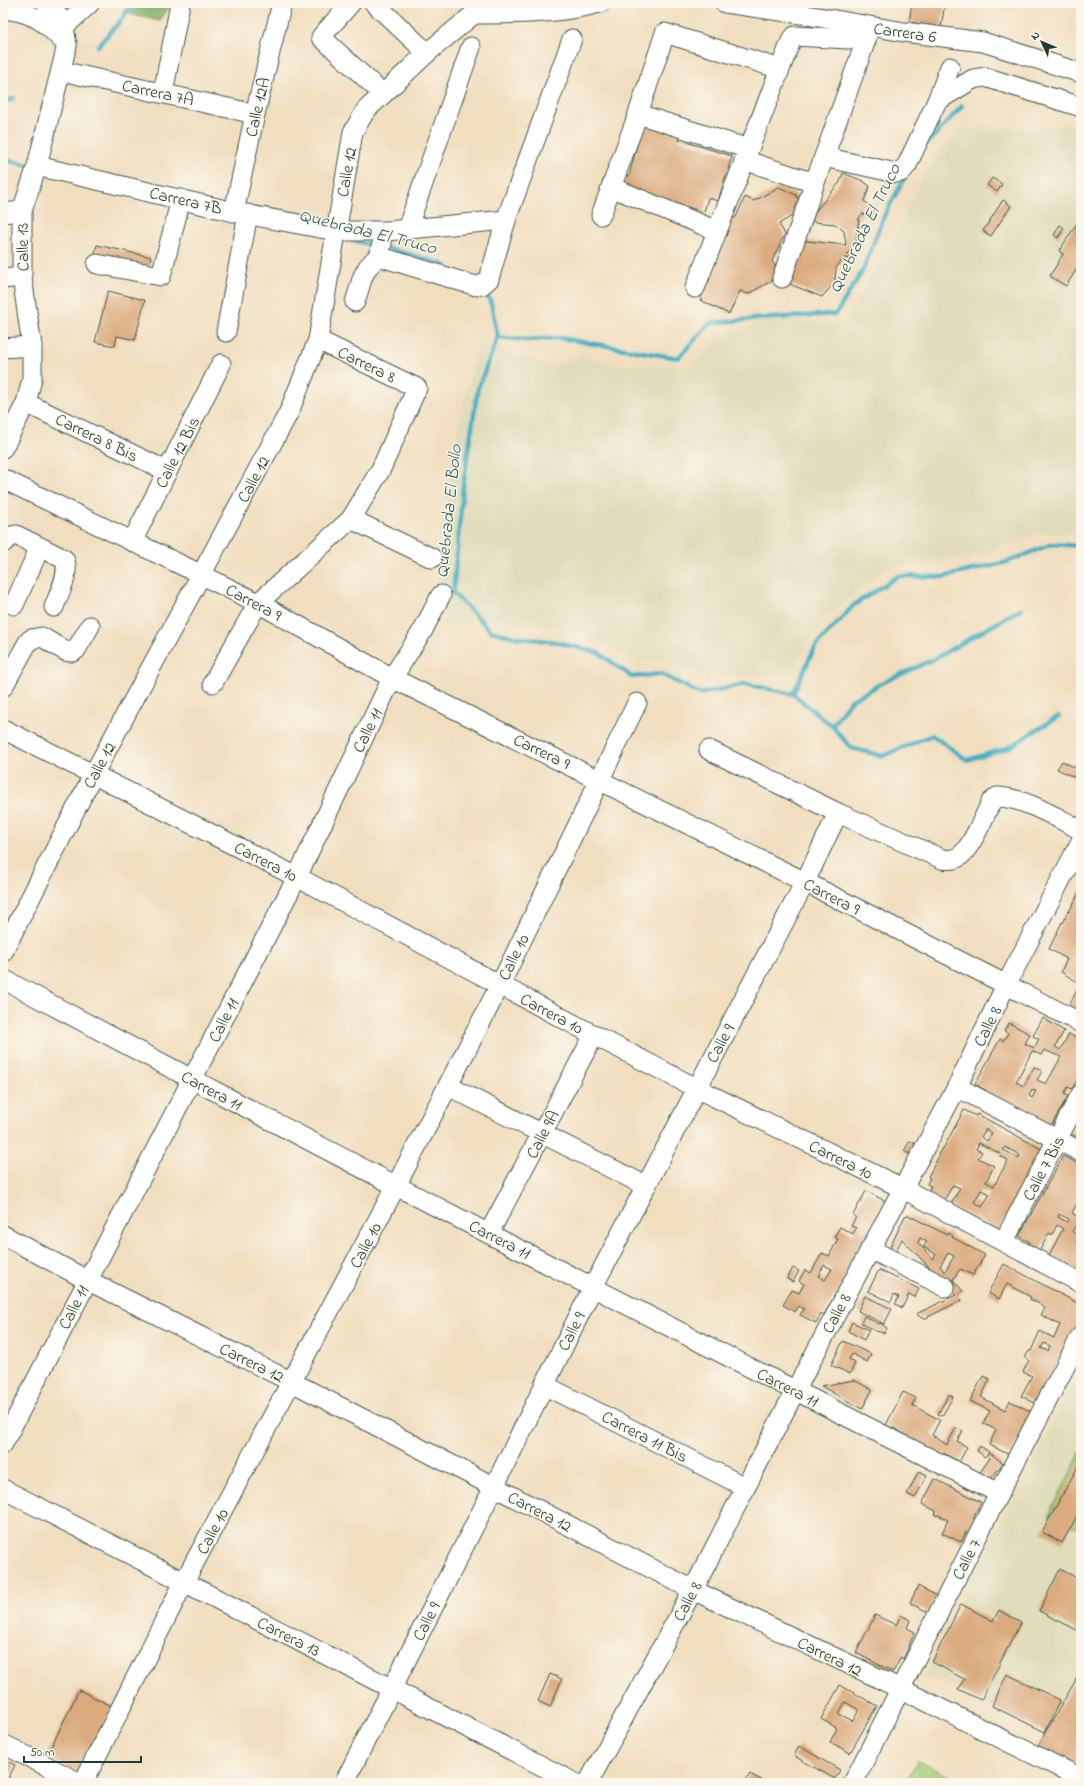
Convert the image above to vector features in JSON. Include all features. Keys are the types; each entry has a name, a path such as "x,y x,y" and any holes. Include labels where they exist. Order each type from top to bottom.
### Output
{"street":[{"path":"46,3 56,12 65,26 90,3"},
{"name":"Calle 12A","path":"226,332 255,114 282,3"},
{"path":"351,3 320,37 383,94"},
{"path":"374,3 427,53"},
{"path":"469,9 531,14 581,8 600,3"},
{"name":"Carrera 6","path":"725,3 801,14 867,33 983,42 1081,73"},
{"path":"163,93 180,4"},
{"path":"3,9 18,10 31,15 50,27 67,45"},
{"name":"Calle 12","path":"3,952 93,775 289,412 318,340 353,132 366,110 427,53 469,9"},
{"name":"Calle 13","path":"3,448 26,403 32,379 32,346 22,277 22,211 37,166 61,71 67,45 65,26"},
{"path":"601,215 638,114 665,33 780,69"},
{"path":"695,288 791,41 795,36 867,33 782,278"},
{"path":"378,256 476,286 482,285 489,279 506,220 572,39"},
{"path":"407,229 471,47"},
{"path":"824,157 896,173 900,172 907,165 937,101 950,67"},
{"name":"Carrera 7A","path":"61,71 255,114"},
{"path":"937,101 972,79 986,77 1081,107"},
{"path":"638,114 746,154 802,179 815,182"},
{"name":"Carrera 7B","path":"37,166 241,213 336,231 386,231 506,220"},
{"path":"611,187 717,231"},
{"path":"97,264 161,276 181,199"},
{"path":"3,213 22,211"},
{"path":"356,302 363,276 368,267 378,256 386,231"},
{"path":"3,280 22,277"},
{"name":"Carrera 8","path":"318,340 417,388 381,469 351,519"},
{"path":"3,348 32,346"},
{"name":"Calle 12 Bis","path":"133,540 221,364"},
{"name":"Carrera 8 Bis","path":"26,403 167,471"},
{"name":"Carrera 9","path":"3,479 133,540 258,603 392,678 805,882 1081,1023"},
{"path":"213,683 258,603 351,519 432,558"},
{"path":"3,543 11,536 16,535 64,559 68,565 67,572 54,606"},
{"path":"14,606 40,547"},
{"name":"Calle 11","path":"3,1444 297,876 392,678 423,630 441,595"},
{"path":"3,687 28,642 36,638 42,638 65,651 72,652 76,650 90,626"},
{"name":"Calle 10","path":"83,1783 184,1582 396,1186 500,985 637,703"},
{"name":"Carrera 10","path":"3,729 297,876 696,1088 902,1188 1081,1283"},
{"path":"709,750 838,813 942,860 953,860 967,849 991,802 997,797 1006,797 1019,801 1081,830"},
{"name":"Calle 9","path":"344,1783 494,1487 593,1287 805,882 838,813"},
{"name":"Calle 8","path":"588,1783 693,1590 795,1391 957,1087 1006,985 1081,841"},
{"name":"Carrera 11","path":"3,980 396,1186 795,1391 999,1493"},
{"name":"Calle 9A","path":"489,1233 594,1035"},
{"path":"448,1086 646,1186"},
{"path":"957,1087 1081,1152"},
{"name":"Calle 7 Bis","path":"1004,1241 1058,1141 1081,1094"},
{"name":"Carrera 12","path":"3,1235 87,1280 292,1382 693,1590 901,1689 1081,1778"},
{"path":"870,1249 945,1287"},
{"name":"Calle 7","path":"853,1783 999,1493 1081,1336"},
{"name":"Carrera 11 Bis","path":"544,1385 745,1487"},
{"name":"Carrera 13","path":"3,1489 575,1783"},
{"path":"3,1744 80,1783"}],"shaded area":[{"path":"1081,124 1081,532 1038,534 965,558 889,566 825,616 789,675 706,674 654,660 632,659 583,632 499,619 473,620 443,627 442,526 463,404 479,343 553,366 583,357 624,366 690,366 719,338 774,317 843,325 889,249 922,178 958,128 1028,129"},
{"path":"1081,1369 1081,1749 936,1678 925,1675 980,1561"}],"green space":[{"path":"130,3 172,3 160,21 123,13"},
{"path":"1081,1451 1081,1530 1049,1515"},
{"path":"917,1760 963,1783 906,1783"}],"building":[{"path":"912,3 945,3 941,27 909,22"},
{"path":"643,123 681,135 679,140 732,156 718,201 708,198 704,212 621,187 624,175 629,176"},
{"path":"843,173 863,181 870,186 864,201 875,209 870,215 862,214 859,218 856,244 847,254 854,259 844,258 836,268 835,282 822,297 787,283 797,240 846,245 844,231 835,224 814,222 811,219 813,214 840,182"},
{"path":"992,178 1002,184 997,192 987,185"},
{"path":"779,187 796,195 800,203 795,214 779,224 785,234 772,261 780,276 748,294 740,291 729,314 700,300 710,278 701,274 718,253 724,240 719,238 723,224 736,217 745,197 754,201"},
{"path":"1003,200 1011,206 991,236 983,231"},
{"path":"1081,217 1081,262 1066,286 1050,276 1063,254 1059,251"},
{"path":"1060,225 1064,228 1058,238 1054,235"},
{"path":"97,245 151,257 148,269 94,257"},
{"path":"108,291 145,300 135,340 117,336 115,346 95,342"},
{"path":"1062,761 1080,770 1079,772 1081,774 1078,779 1057,769"},
{"path":"1081,889 1081,984 1061,972 1067,959 1049,949 1062,922 1063,923"},
{"path":"1078,988 1081,990 1081,1014 1068,1007"},
{"path":"1043,1018 1064,1031 1055,1047 1060,1050 1069,1034 1081,1040 1081,1072 1072,1089 1068,1087 1064,1094 1068,1096 1051,1126 1041,1120 1040,1123 1020,1112 1021,1109 1014,1105 1013,1108 985,1093 987,1091 975,1084 1000,1039 1003,1041 1008,1033 1004,1031 1009,1023 1030,1034 1025,1044 1034,1048 1039,1039 1033,1036","holes":["1044,1050 1061,1057 1046,1084 1037,1080 1042,1071 1034,1067 1024,1086 1016,1082 1032,1051 1041,1055","1032,1090 1036,1091 1032,1098 1029,1096"]},
{"path":"964,1110 976,1116 977,1114 1043,1150 999,1230 950,1206 960,1188 953,1185 943,1202 927,1193 931,1186 927,1184 930,1178 928,1177 939,1156 938,1155 942,1148 943,1149","holes":["986,1129 992,1133 987,1141 981,1137","979,1143 1001,1154 1000,1156 1008,1160 994,1186 986,1182 994,1166 978,1158 982,1152 976,1149","1005,1147 1020,1155 1019,1158 1003,1150","981,1190 990,1194 982,1207 974,1202"]},
{"path":"1081,1116 1081,1139 1071,1134"},
{"path":"910,1141 919,1146 913,1156 904,1151"},
{"path":"1063,1156 1081,1165 1081,1196 1072,1213 1080,1218 1072,1232 1080,1236 1077,1242 1081,1245 1081,1273 1049,1255 1063,1229 1057,1225 1052,1235 1049,1233 1040,1250 1019,1236","holes":["1059,1214 1069,1219 1067,1222 1058,1217"]},
{"path":"866,1191 887,1202 825,1313 823,1315 821,1314 816,1323 800,1315 804,1309 799,1306 795,1312 783,1305 792,1290 799,1293 804,1284 799,1281 805,1270 811,1273 822,1253 829,1256 838,1239 834,1237 840,1227 853,1234 856,1228 851,1226 856,1217 853,1215","holes":["824,1265 832,1269 825,1280 818,1276"]},
{"path":"908,1215 947,1235 948,1233 953,1236 952,1237 985,1255 973,1275 960,1269 953,1280 963,1291 958,1296 962,1300 924,1319 916,1314 956,1295 902,1239 893,1257 884,1260 905,1216","holes":["920,1238 927,1242 923,1247 936,1254 933,1259 918,1243","948,1253 954,1256 945,1272 940,1266"]},
{"path":"1004,1264 1081,1305 1079,1320 1081,1321 1037,1404 1021,1396 1032,1376 1023,1372 1029,1360 1025,1358 1029,1351 1031,1351 1040,1331 1054,1338 1060,1325 1041,1315 1045,1307 1030,1299 1031,1297 1007,1284 999,1299 988,1293","holes":["1044,1343 1050,1346 1048,1351 1041,1348"]},
{"path":"793,1268 799,1271 793,1282 787,1279"},
{"path":"879,1270 919,1289 915,1297 909,1294 902,1308 895,1304 899,1297 894,1294 891,1302 868,1291"},
{"path":"865,1296 892,1309 884,1324 858,1311"},
{"path":"864,1316 887,1328 884,1333 875,1331 861,1323"},
{"path":"852,1322 869,1330 864,1340 848,1331"},
{"path":"843,1341 871,1354 867,1362 852,1354 849,1359 855,1363 850,1374 831,1365"},
{"path":"983,1376 990,1379 981,1397 1005,1410 1010,1401 1032,1412 1010,1455 989,1445 996,1430 983,1423 990,1411 970,1401"},
{"path":"854,1380 872,1390 862,1409 821,1386"},
{"path":"903,1392 916,1398 912,1405 940,1420 932,1435 947,1445 956,1428 963,1431 957,1441 967,1447 959,1462 943,1453 942,1456 886,1425"},
{"path":"949,1394 953,1397 942,1416 938,1414"},
{"path":"980,1446 989,1452 985,1457 977,1451"},
{"path":"990,1453 1003,1463 990,1480 979,1474 990,1458 988,1456"},
{"path":"1081,1461 1081,1509 1062,1543 1042,1532"},
{"path":"919,1471 927,1475 915,1498 907,1494"},
{"path":"935,1479 981,1502 973,1518 975,1520 961,1542 942,1533 948,1520 935,1515 936,1511 922,1504"},
{"path":"1060,1569 1081,1580 1081,1632 1039,1611"},
{"path":"918,1586 937,1596 928,1612 910,1603"},
{"path":"961,1604 993,1621 999,1610 1021,1622 981,1700 958,1689 964,1679 932,1662"},
{"path":"875,1615 896,1625 901,1615 910,1620 907,1628 915,1632 903,1659 901,1657 893,1672 856,1653"},
{"path":"1081,1671 1081,1772 1036,1749"},
{"path":"550,1674 562,1679 550,1707 538,1701"},
{"path":"1007,1674 1060,1700 1045,1732 992,1706"},
{"path":"840,1685 877,1706 850,1753 830,1742 837,1728 821,1719","holes":["845,1702 859,1710 853,1721 839,1714"]},
{"path":"79,1690 112,1706 80,1773 46,1757"},
{"path":"799,1746 840,1770 835,1779 794,1756"},
{"path":"3,1759 15,1765 6,1783 3,1783"},
{"path":"750,1774 767,1783 750,1783 746,1780"}],"waterway":[{"path":"98,46 136,3"},
{"path":"3,103 14,98"},
{"name":"Quebrada El Truco","path":"924,147 962,106"},
{"name":"Quebrada El Truco","path":"3,159 32,166"},
{"name":"Quebrada El Truco","path":"479,291 490,299 498,337 526,340 560,338 678,358 710,323 836,314 863,270 884,216 905,177"},
{"name":"Quebrada El Truco","path":"351,240 377,246"},
{"name":"Quebrada El Truco","path":"386,248 443,264 452,271"},
{"name":"Quebrada El Bollo","path":"498,337 478,388 463,486 453,593 491,631 515,637 556,642 599,653 632,677 661,674 700,694 745,684 793,694 815,647 854,605 898,576 943,577 1007,562 1052,544 1081,546"},
{"path":"793,694 832,726 850,701 882,683 934,659 1021,609"},
{"path":"832,726 851,748 883,756 932,735 967,760 1008,748 1059,716"}]}
